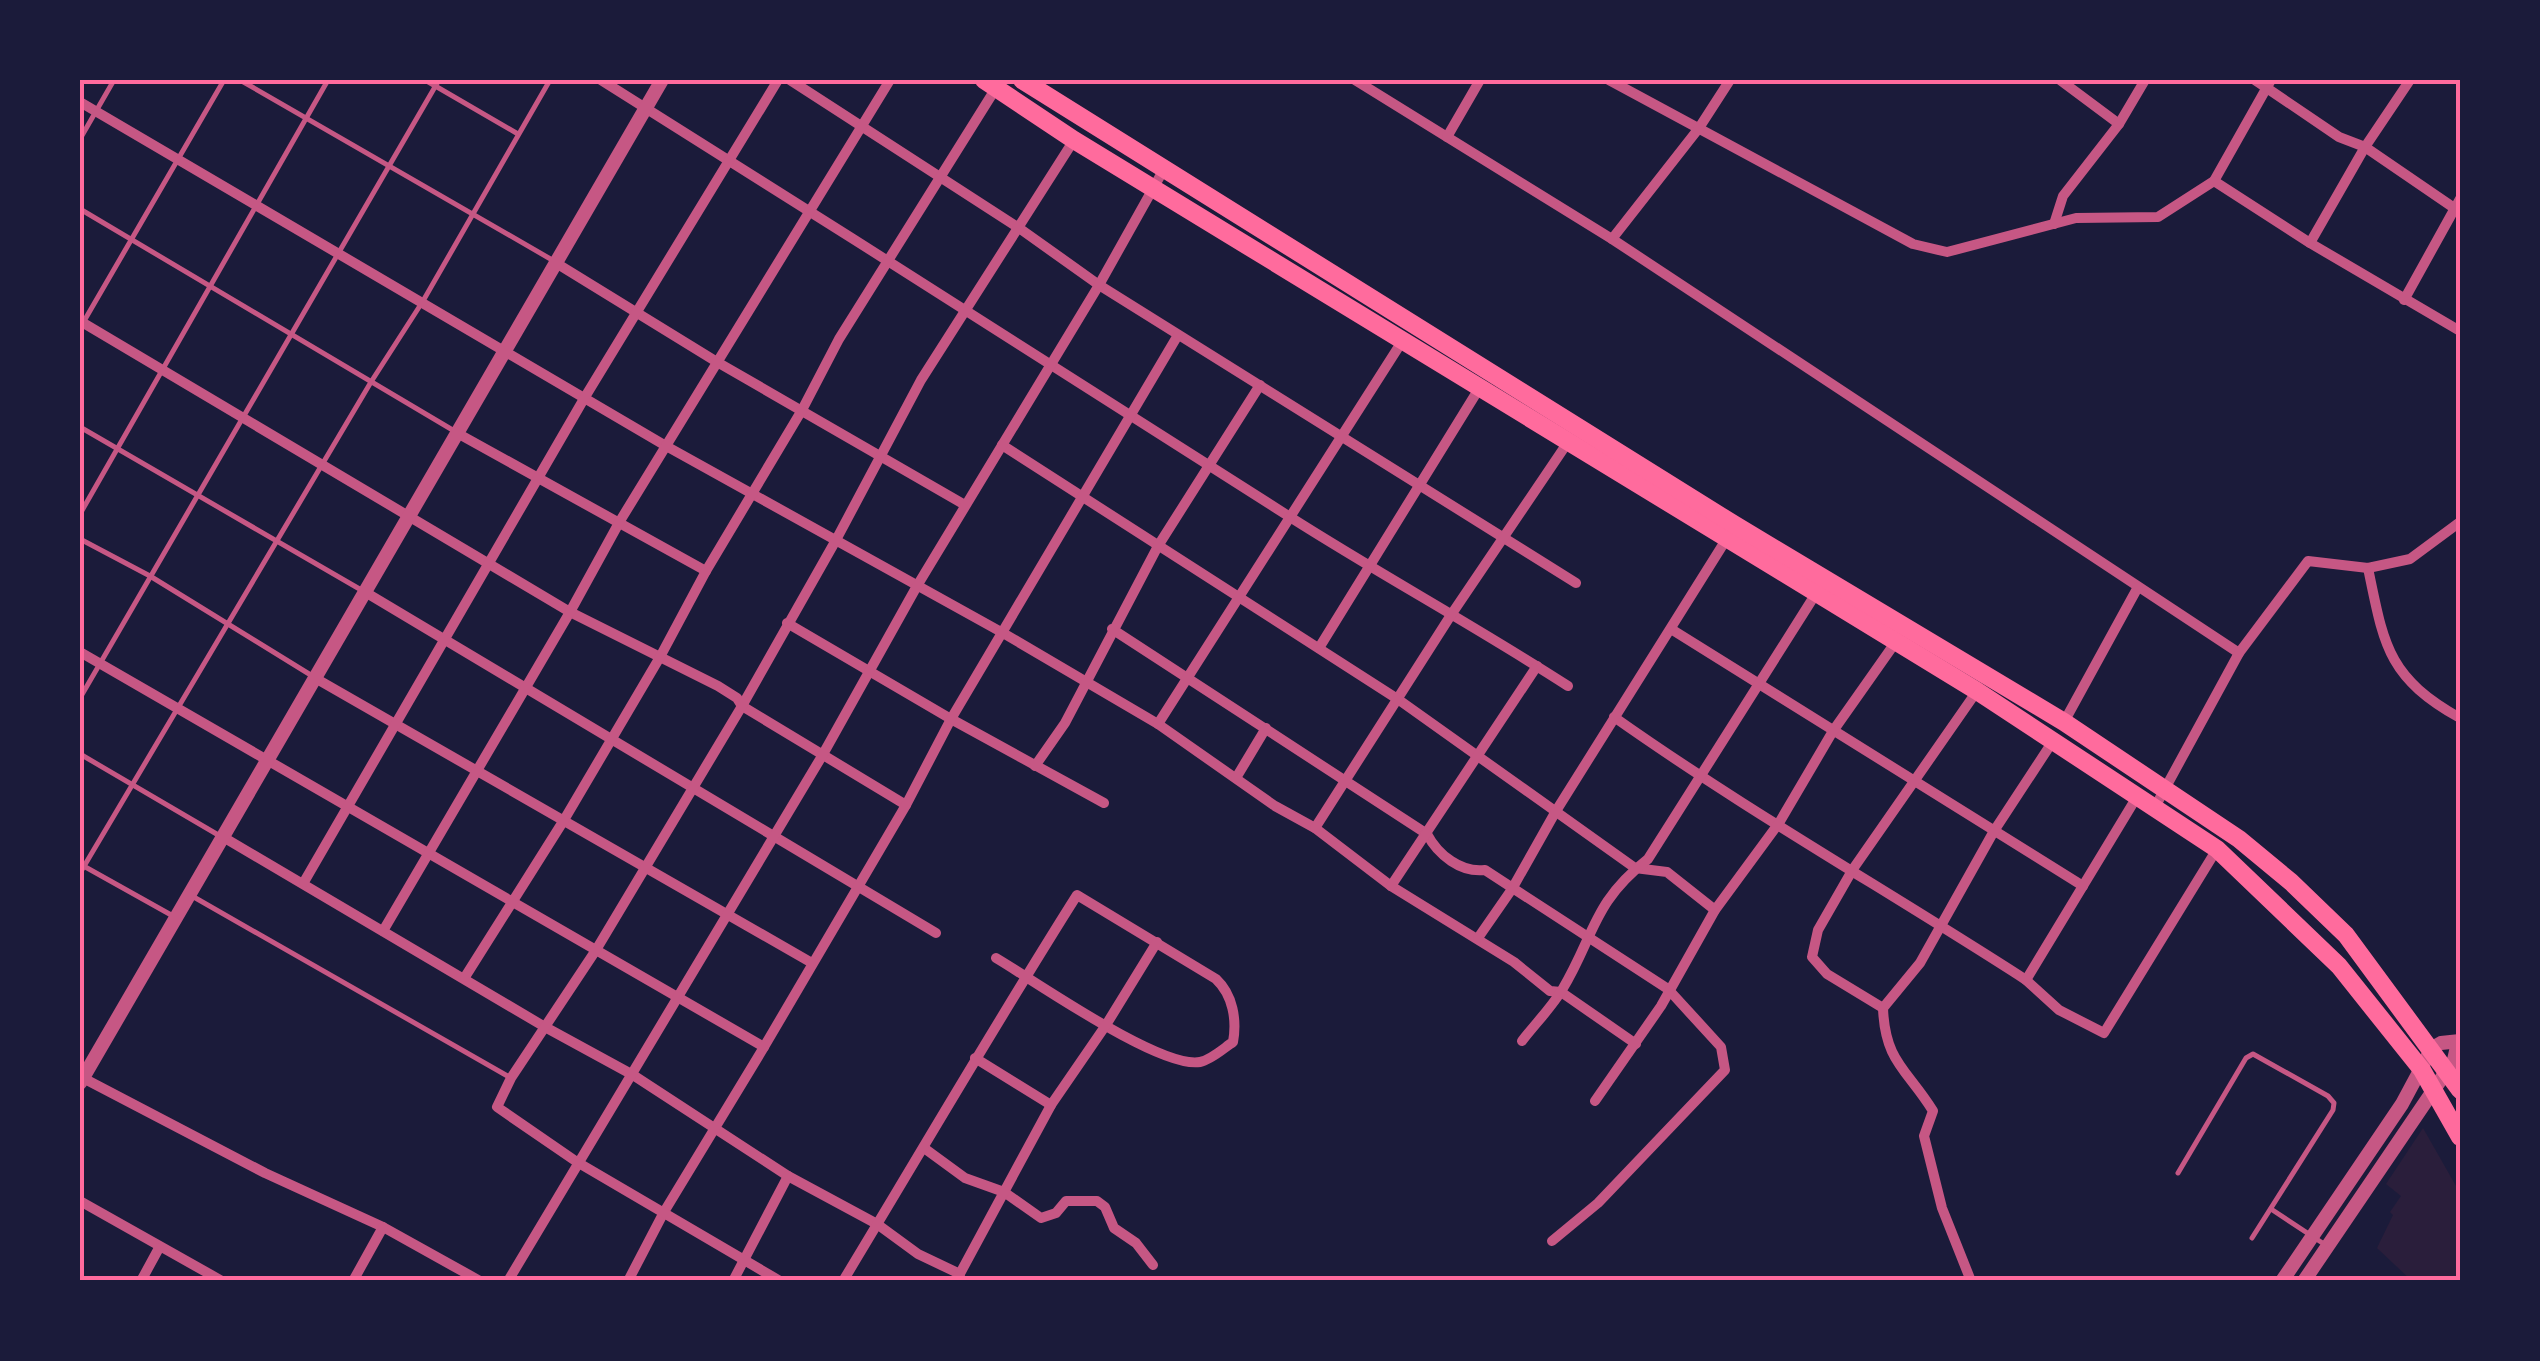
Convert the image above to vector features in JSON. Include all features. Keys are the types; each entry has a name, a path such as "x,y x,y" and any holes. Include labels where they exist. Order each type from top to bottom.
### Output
{"highway":[{"path":"1022,80 1730,532 1814,594 1977,691 2218,849 2339,966 2422,1070 2460,1137"},
{"path":"990,84 1074,140 1568,442 2064,722 2240,840 2346,935 2460,1090"}],"street":[{"path":"601,80 1290,517 1568,686"},
{"path":"480,1281 383,1227 265,1173 81,1080 662,80"},
{"path":"304,882 585,397 778,80"},
{"path":"790,80 1018,228 1098,285 1576,583"},
{"path":"383,931 620,522 890,80"},
{"path":"1355,80 1612,239 2239,653"},
{"path":"1447,137 1480,80"},
{"path":"1609,80 1913,244 1947,252 2076,218 2158,217 2214,181 2269,83"},
{"path":"1612,239 1699,128 1730,80"},
{"path":"2060,80 2118,124"},
{"path":"2054,224 2063,196 2118,124 2145,80"},
{"path":"2256,80 2269,83 2339,138 2365,147 2458,206 2404,300"},
{"path":"2310,244 2365,147 2410,80"},
{"path":"465,977 660,657 839,339 942,179 990,84"},
{"path":"80,102 666,446 1158,724 1275,806 1315,828 1391,886 1478,938 1550,991 1561,992 1636,1044"},
{"path":"780,1281 577,1162 496,1107 694,788 922,380 1074,140"},
{"path":"508,1281 728,916 917,586 1164,169"},
{"path":"2214,181 2310,244 2460,330"},
{"path":"556,262 717,362 965,505"},
{"path":"81,324 410,515 489,566 570,612 718,686 742,706 906,804"},
{"path":"628,1281 714,1126 764,1047 906,804 951,719 1178,335"},
{"path":"1158,724 1403,340"},
{"path":"1035,766 1065,723 1158,546 1260,385"},
{"path":"1319,648 1480,387"},
{"path":"457,433 706,571"},
{"path":"1315,828 1451,615 1568,442"},
{"path":"1002,445 1399,700 1635,868 1666,872 1715,910"},
{"path":"2155,806 2239,653 2308,561 2368,568 2410,558 2460,522"},
{"path":"1478,938 1512,889 1556,811 1730,532"},
{"path":"2368,568 2382,632 2394,664 2409,683 2460,718"},
{"path":"2064,722 2138,587"},
{"path":"365,592 936,933"},
{"path":"1522,1040 1561,992 1600,909 1635,868 1648,859 1814,594"},
{"path":"788,623 1104,804"},
{"path":"1112,629 1428,834 1434,846 1460,866 1472,872 1485,870 1668,989 1721,1048 1725,1070 1609,1192 1552,1241"},
{"path":"1671,629 2083,886"},
{"path":"1595,1101 1636,1044 1715,910 1779,823 1834,730 1895,643"},
{"path":"80,652 764,1047"},
{"path":"1391,886 1537,666"},
{"path":"315,678 812,962"},
{"path":"1883,1008 1827,974 1812,957 1818,930 1854,869 1977,691"},
{"path":"1614,717 1700,778 1854,869 2026,980 2059,1010 2104,1033 2218,849"},
{"path":"1236,778 1266,728"},
{"path":"1972,1281 1942,1208 1924,1136 1933,1111 1890,1054 1884,1036 1883,1008 1920,962 1994,831 2052,741"},
{"path":"2026,980 2138,796"},
{"path":"222,837 632,1074 788,1176 877,1224 958,1278 1051,1105 1106,1026 1156,942"},
{"path":"842,1281 975,1058 1026,976 1077,895 1228,990 1237,1022 1233,1042 1202,1062 1172,1059 1106,1026 1026,976 996,958"},
{"path":"2282,1281 2422,1070 2432,1048 2459,1042 2454,1060 2304,1281"},
{"path":"975,1058 1051,1105"},
{"path":"924,1148 965,1178 1004,1192 1041,1218 1056,1213 1066,1201 1097,1201 1106,1206 1114,1228 1136,1243 1153,1266"},
{"path":"734,1281 788,1176"},
{"path":"80,1201 222,1281"},
{"path":"353,1281 383,1227"},
{"path":"142,1281 159,1248"}],"lane":[{"path":"80,139 114,80"},
{"path":"81,324 224,80"},
{"path":"240,80 556,262"},
{"path":"80,514 328,80"},
{"path":"425,80 437,83 518,134"},
{"path":"176,918 81,867 423,301 550,80"},
{"path":"80,698 437,83"},
{"path":"80,209 457,433"},
{"path":"80,427 365,592"},
{"path":"80,539 150,576 315,678"},
{"path":"80,754 222,837"},
{"path":"189,895 511,1078"},
{"path":"2178,1173 2246,1058 2254,1054 2328,1096 2334,1103 2333,1110 2252,1238"},
{"path":"2270,1209 2327,1246"}],"shaded area":[{"path":"2423,1128 2460,1193 2460,1281 2412,1281 2377,1248 2393,1215 2390,1212 2401,1196 2386,1184"}]}
